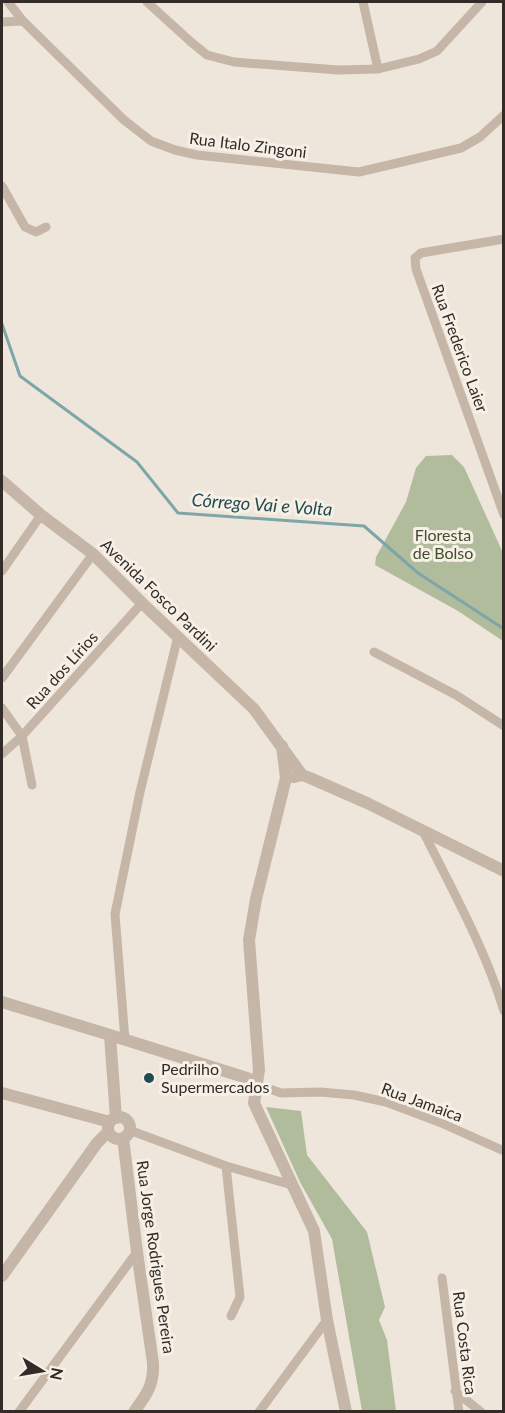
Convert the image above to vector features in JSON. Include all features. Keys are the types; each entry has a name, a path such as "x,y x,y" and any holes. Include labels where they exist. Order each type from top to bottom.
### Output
{"street":[{"name":"Rua Italo Zingoni","path":"8,2 23,21 124,120 151,141 197,156 359,172 460,148 480,136 504,115"},
{"path":"147,2 190,42 207,54 234,62 339,70 378,69 419,59 437,51 482,2"},
{"path":"363,2 378,69"},
{"path":"2,22 23,21"},
{"path":"2,186 25,227 36,232 46,227"},
{"name":"Rua Frederico Laier","path":"504,239 421,253 415,258 416,268 504,514"},
{"name":"Avenida Fosco Pardini","path":"2,482 93,554 254,709 302,775"},
{"path":"2,571 41,515"},
{"path":"2,678 93,554"},
{"name":"Rua dos Lírios","path":"2,754 22,736 142,603"},
{"path":"125,1040 115,914 140,792 178,636"},
{"path":"374,652 456,694 504,726"},
{"path":"2,708 22,736 32,785"},
{"path":"282,746 286,778 256,899 249,940 259,1070 254,1103 314,1232 327,1320 346,1412"},
{"path":"286,778 302,775 367,802 504,871"},
{"path":"423,831 480,947 504,1011"},
{"path":"2,1002 247,1078 256,1084"},
{"path":"2,1276 112,1124 123,1118 126,1120 129,1127 126,1134 116,1139 113,1137 112,1124 110,1035"},
{"name":"Rua Jamaica","path":"256,1084 281,1093 320,1092 354,1095 386,1102 439,1122 504,1151"},
{"path":"2,1093 112,1124"},
{"path":"126,1134 292,1185"},
{"name":"Rua Jorge Rodrigues Pereira","path":"126,1134 137,1252 154,1376 149,1391 135,1412"},
{"path":"226,1166 240,1297 231,1316"},
{"path":"19,1412 137,1252"},
{"name":"Rua Costa Rica","path":"442,1278 459,1412"},
{"path":"259,1412 327,1320"},
{"path":"455,1390 481,1412"}],"green space":[{"name":"Floresta de Bolso","path":"452,455 464,467 503,553 503,641 458,611 375,565 376,557 406,502 416,468 426,456"},
{"path":"266,1107 301,1111 307,1155 367,1232 385,1307 379,1320 387,1340 396,1411 362,1411 332,1239 300,1182"}],"waterway":[{"name":"Córrego Vai e Volta","path":"2,324 20,376 137,462 178,513 364,526 418,573 504,629"}],"place":[{"name":"Pedrilho Supermercados","path":"149,1078"}]}
